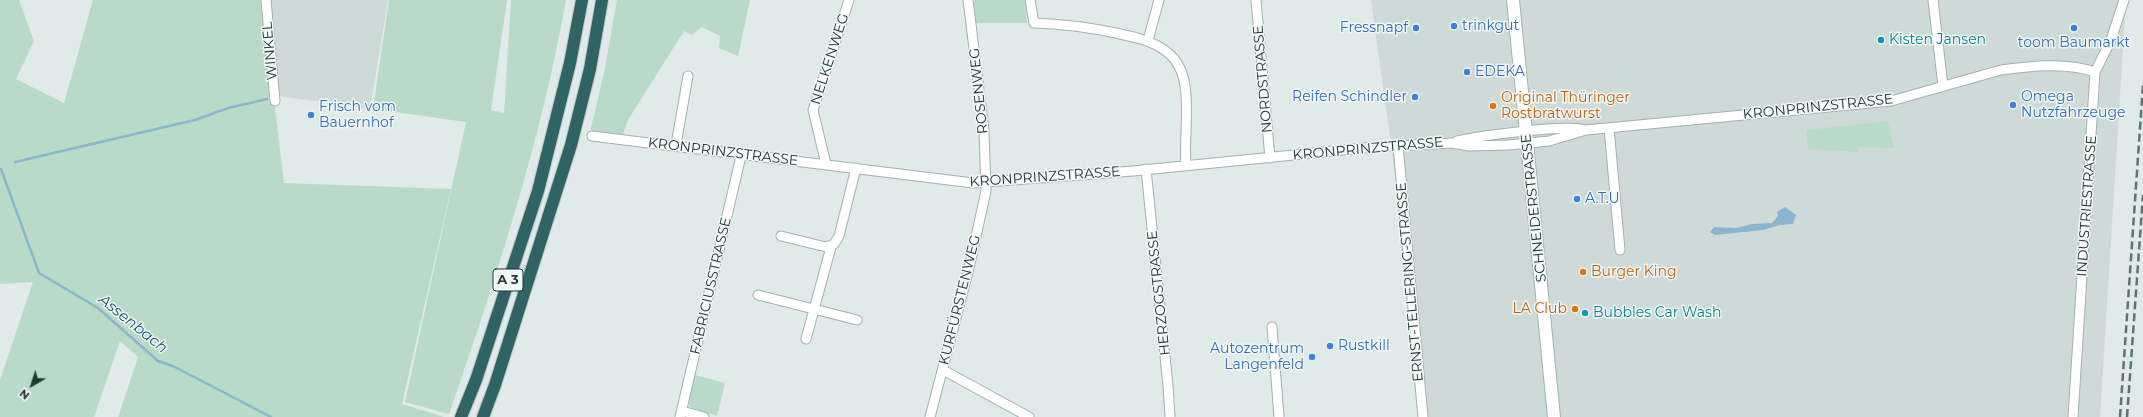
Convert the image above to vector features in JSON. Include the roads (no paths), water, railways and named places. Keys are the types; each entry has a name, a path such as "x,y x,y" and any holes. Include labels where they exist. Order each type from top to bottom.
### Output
{"highway":[{"name":"A 3","path":"461,417 476,380 533,206 557,116 582,0"},
{"name":"A 3","path":"482,417 498,378 571,145 590,69 602,0"}],"main road":[{"name":"SCHNEIDERSTRASSE","path":"1513,0 1554,417"}],"street":[{"name":"WINKEL","path":"266,0 275,101"},
{"name":"NELKENWEG","path":"826,164 813,110 849,0"},
{"name":"ROSENWEG","path":"968,0 984,130 986,183"},
{"path":"1030,0 1034,23 1081,25 1148,40 1171,55 1182,73 1186,86 1186,166"},
{"path":"1148,40 1159,0"},
{"name":"NORDSTRASSE","path":"1256,0 1270,158"},
{"path":"1933,0 1943,86"},
{"name":"INDUSTRIESTRASSE","path":"2073,417 2095,72 2111,40 2124,0"},
{"name":"KRONPRINZSTRASSE","path":"592,136 676,145 741,156 826,164 974,184 1186,166 1374,147 1452,143 1468,138 1526,138 1578,128 1586,130 1854,106 1891,101 1943,86 2018,68 2075,66 2095,72"},
{"path":"676,145 688,76"},
{"path":"1609,128 1620,250"},
{"name":"ERNST-TELLERING-STRASSE","path":"1398,146 1423,417"},
{"name":"FABRICIUSSTRASSE","path":"681,414 741,156"},
{"path":"806,339 830,247 839,236 856,168"},
{"name":"HERZOGSTRASSE","path":"1146,169 1168,378 1170,417"},
{"name":"KURFÜRSTENWEG","path":"930,417 969,268 986,191 986,183"},
{"path":"781,236 830,247"},
{"path":"758,296 857,320"},
{"path":"1272,328 1280,417"},
{"path":"943,370 1029,417"},
{"path":"681,414 704,417"}],"water":[{"path":"1785,207 1796,215 1793,224 1780,225 1763,230 1715,235 1710,232 1714,227 1737,228 1752,224 1772,223 1778,216 1777,212"}],"waterway":[{"path":"15,162 195,120 228,108 267,99"},
{"name":"Assenbach","path":"1,169 39,273 98,308 158,361 175,367 271,417"}],"railway":[{"path":"2120,417 2143,85"},
{"path":"2127,417 2143,195"}],"place":[{"name":"trinkgut","path":"1454,26"},
{"name":"Fressnapf","path":"1416,28"},
{"name":"toom Baumarkt","path":"2074,28"},
{"name":"Kisten Jansen","path":"1881,40"},
{"name":"EDEKA","path":"1467,72"},
{"name":"Reifen Schindler","path":"1415,97"},
{"name":"Omega Nutzfahrzeuge","path":"2013,105"},
{"name":"Original Thüringer Rostbratwurst","path":"1493,106"},
{"name":"Frisch vom Bauernhof","path":"311,115"},
{"name":"A.T.U","path":"1577,199"},
{"name":"Burger King","path":"1583,272"},
{"name":"LA Club","path":"1575,309"},
{"name":"Bubbles Car Wash","path":"1585,313"},
{"name":"Rustkill","path":"1330,346"},
{"name":"Autozentrum Langenfeld","path":"1312,357"}]}
